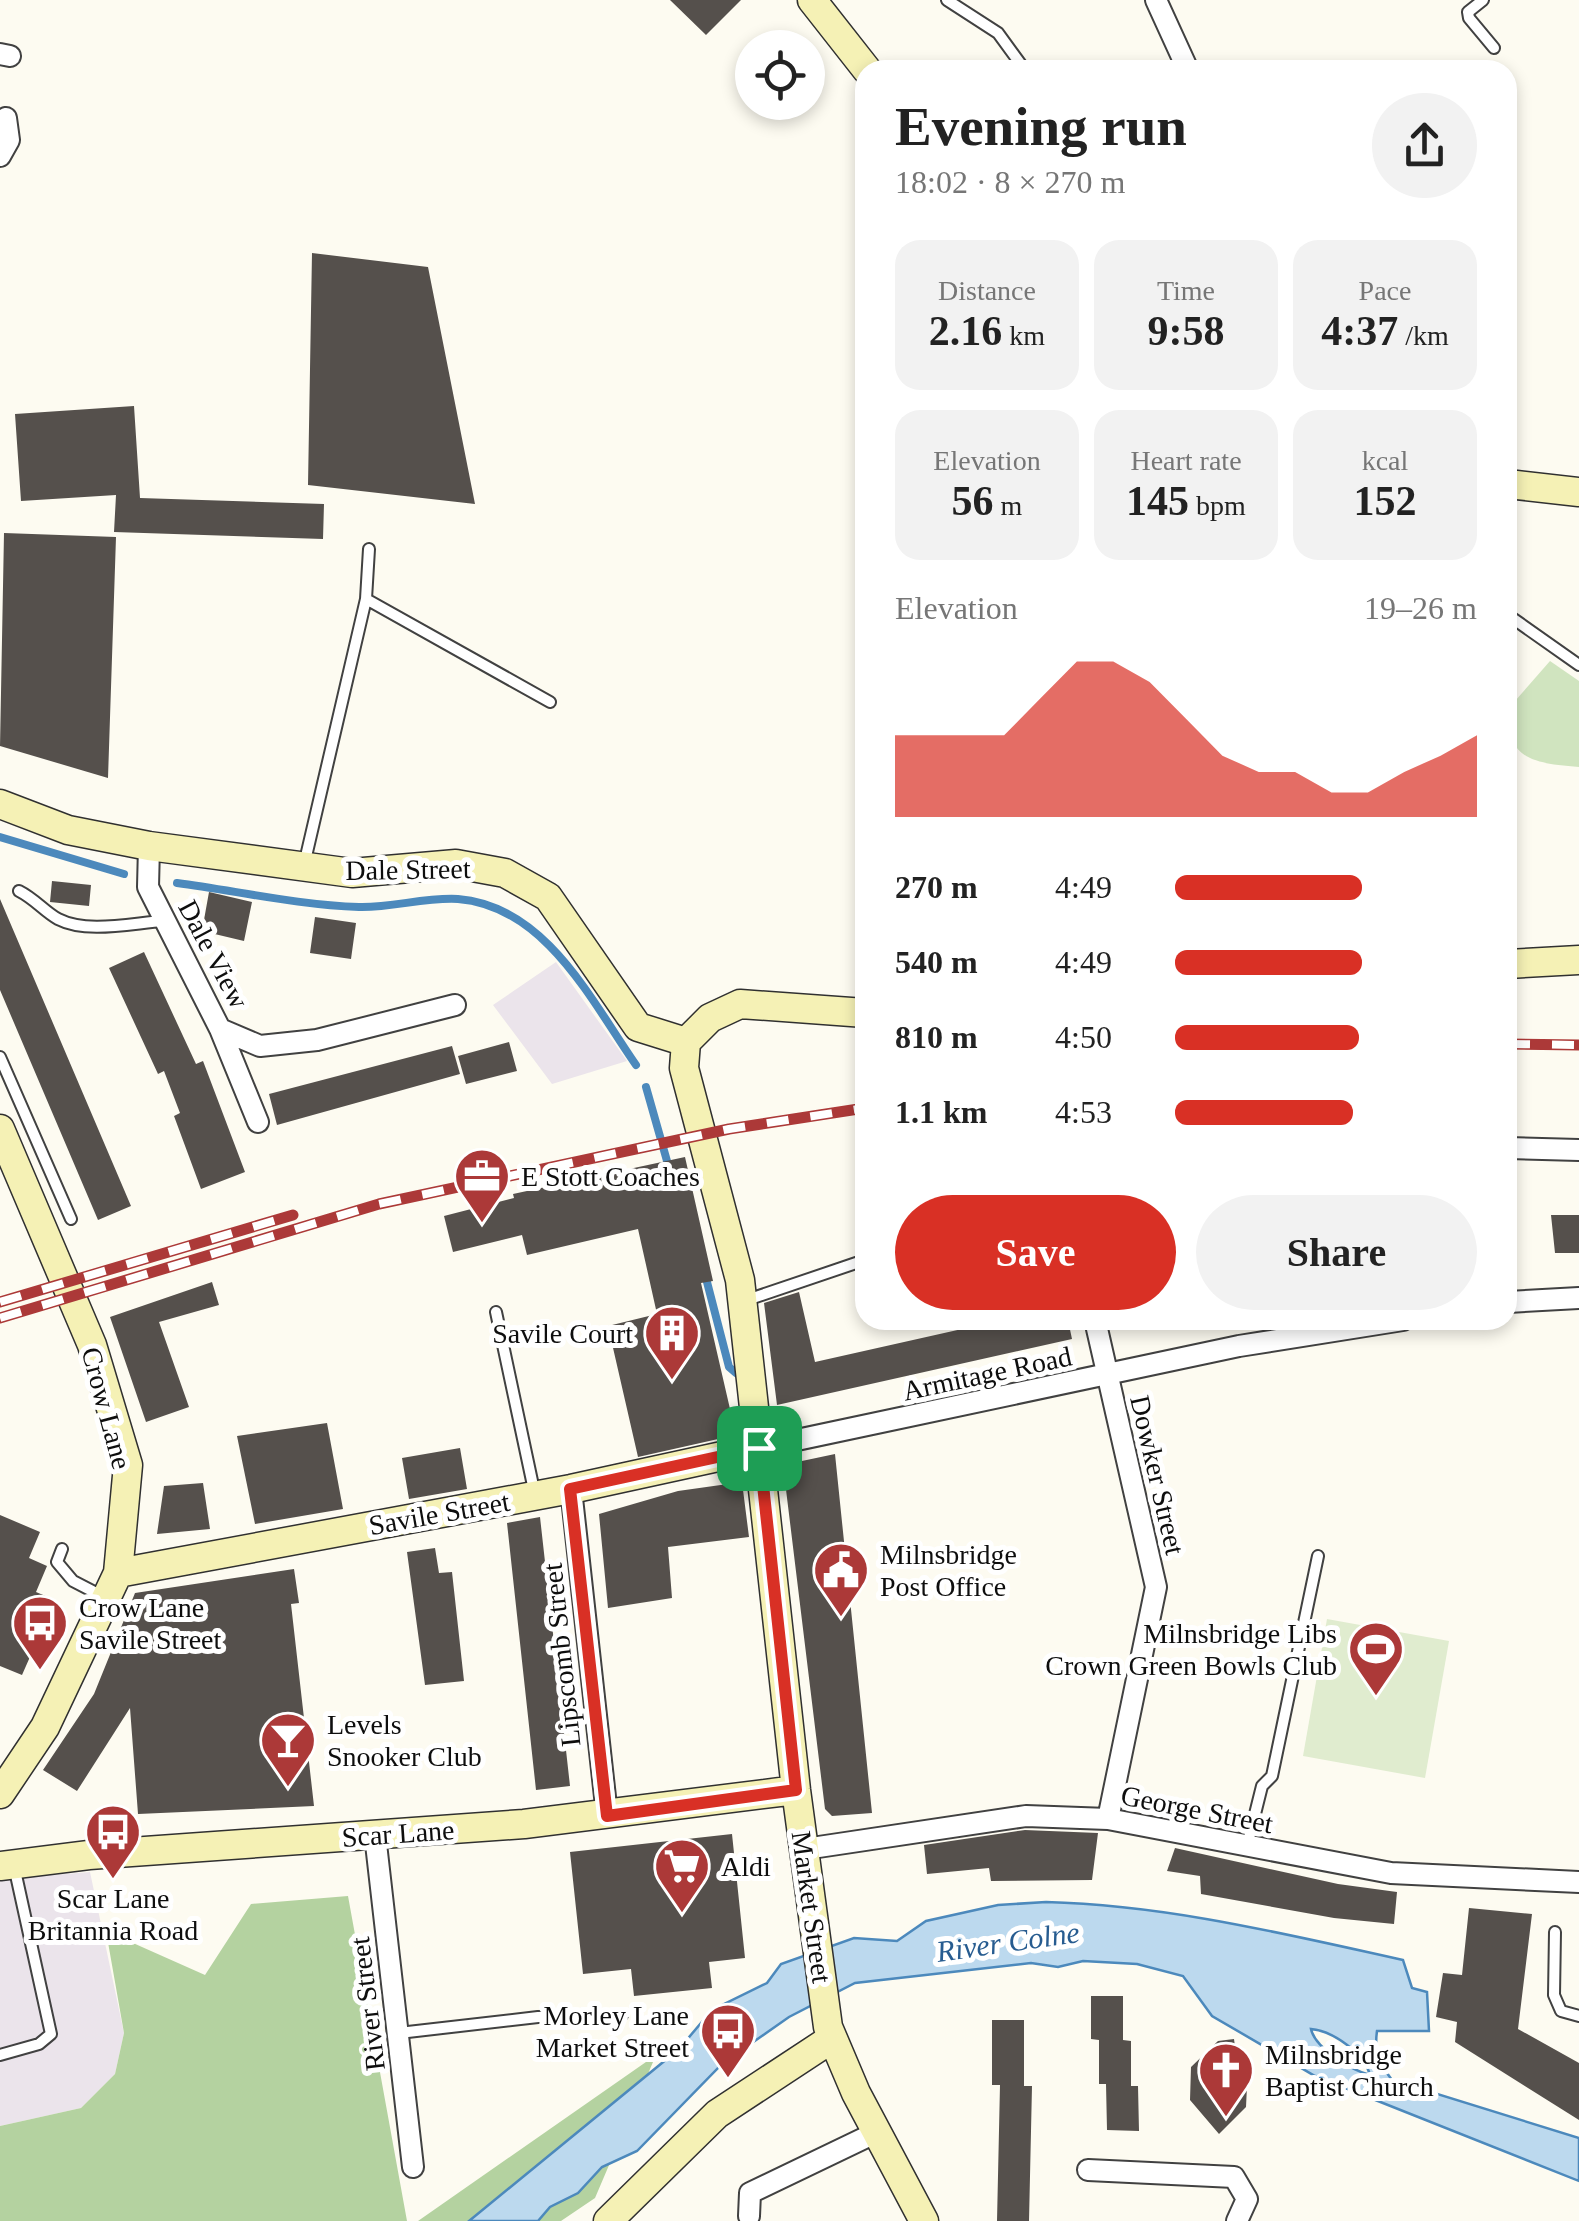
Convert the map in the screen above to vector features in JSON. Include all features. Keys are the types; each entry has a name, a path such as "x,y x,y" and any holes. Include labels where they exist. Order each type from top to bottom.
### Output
{"street":[{"path":"812,0 859,60"},
{"path":"1156,0 1183,60"},
{"path":"0,156 9,140 6,118"},
{"path":"1517,485 1579,492"},
{"name":"Dale Street","path":"0,804 68,830 149,846 378,874 456,864 482,866 518,878 548,897 638,1026 686,1042"},
{"name":"Dale View","path":"149,846 148,887 220,1029 260,1046 317,1040 456,1004"},
{"path":"1517,963 1579,960"},
{"path":"686,1042 710,1018 740,1004 855,1012"},
{"path":"220,1029 258,1122"},
{"name":"Market Street","path":"686,1042 684,1068 743,1302 796,1790 830,2033 876,2132 924,2220"},
{"name":"Crow Lane","path":"0,1129 92,1344 128,1465 113,1586 45,1727 0,1794"},
{"path":"1517,1148 1579,1150"},
{"path":"1517,1301 1579,1298"},
{"name":"Dowker Street","path":"1096,1330 1156,1587 1108,1819"},
{"name":"Armitage Road","path":"759,1448 1107,1376 1290,1330"},
{"name":"Savile Street","path":"113,1586 759,1448"},
{"name":"Lipscomb Street","path":"570,1489 607,1816"},
{"name":"Scar Lane","path":"7,1865 89,1854 607,1816 796,1790"},
{"name":"George Street","path":"804,1848 1026,1816 1108,1819 1391,1873 1579,1882"},
{"name":"River Street","path":"375,1835 413,2168"},
{"path":"613,2218 716,2114 830,2033"},
{"path":"749,2216 750,2193 876,2132"},
{"path":"1088,2170 1234,2177 1247,2199 1237,2221"}],"lane":[{"path":"947,0 998,33 1017,60"},
{"path":"1483,0 1468,12 1469,18 1494,48"},
{"path":"303,866 366,599 368,549"},
{"path":"366,599 550,702"},
{"path":"1517,621 1579,665"},
{"path":"19,891 44,904 54,918 75,925 165,920"},
{"path":"0,1058 71,1219"},
{"path":"743,1302 855,1263"},
{"path":"496,1312 535,1496"},
{"path":"62,1549 56,1562 62,1572 113,1586"},
{"path":"1247,1847 1262,1786 1272,1776 1318,1556"},
{"path":"0,2055 39,2044 51,2034 7,1865"},
{"path":"1555,1932 1554,1995 1561,2011 1579,2016"},
{"path":"398,2033 538,2018 622,2015"}],"shaded area":[{"path":"556,962 627,1061 552,1084 493,1005"},
{"path":"90,1872 124,2033 115,2074 81,2108 0,2126 0,1879"}],"green space":[{"path":"1550,661 1579,681 1579,767 1536,760 1518,749 1517,699"},
{"name":"Milnsbridge Libs Crown Green Bowls Club","path":"1327,1619 1449,1641 1425,1778 1303,1756"},
{"path":"348,1896 407,2221 0,2221 0,2126 81,2108 115,2074 124,2033 106,1931 205,1975 251,1904"},
{"path":"656,2055 595,2198 561,2221 418,2221"}],"water":[{"name":"River Colne","path":"1046,1902 1136,1909 1226,1922 1403,1960 1412,1988 1427,1992 1429,2031 1377,2031 1379,2057 1392,2080 1579,2138 1579,2181 1315,2076 1212,2016 1183,1976 1137,1964 1083,1961 1058,1967 1031,1963 855,1983 789,2017 722,2064 637,2151 602,2167 578,2193 550,2207 538,2221 469,2221 679,2049 712,2010 767,1983 781,1964 854,1938 897,1941 926,1921 998,1905","holes":["1311,2029 1354,2051 1370,2075 1326,2051"]}],"building":[{"path":"670,0 741,0 706,35"},
{"path":"312,253 428,267 475,504 308,485"},
{"path":"134,406 140,498 324,504 323,539 114,532 116,495 21,501 15,414"},
{"path":"4,533 116,537 108,778 0,746"},
{"path":"52,881 91,885 89,906 50,902"},
{"path":"209,892 252,902 244,941 202,931"},
{"path":"0,899 131,1206 98,1220 0,990"},
{"path":"315,917 356,923 351,959 310,953"},
{"path":"144,952 196,1064 203,1061 245,1172 201,1189 174,1116 180,1113 164,1071 158,1074 109,968"},
{"path":"509,1042 517,1071 466,1084 458,1056"},
{"path":"452,1046 460,1074 277,1125 269,1094"},
{"path":"685,1157 713,1281 701,1283 736,1435 638,1457 608,1326 657,1314 638,1229 527,1255 522,1235 453,1252 444,1216 514,1198 513,1194"},
{"path":"1551,1215 1579,1215 1579,1253 1555,1253"},
{"path":"212,1282 219,1305 159,1322 189,1407 146,1422 110,1317"},
{"path":"799,1292 815,1362 957,1330 1070,1330 1072,1339 777,1405 764,1303"},
{"path":"327,1423 343,1509 255,1524 237,1436"},
{"path":"460,1448 467,1489 409,1499 402,1458"},
{"path":"835,1454 872,1813 832,1816 825,1809 783,1465"},
{"path":"742,1482 749,1537 668,1547 672,1598 608,1608 599,1514 678,1491"},
{"path":"203,1483 210,1529 157,1534 164,1486"},
{"path":"0,1515 40,1532 29,1558 47,1566 36,1592 55,1600 22,1675 0,1666"},
{"path":"540,1517 570,1786 536,1790 507,1523"},
{"path":"435,1548 439,1573 452,1572 464,1681 425,1685 407,1552"},
{"path":"294,1569 299,1603 291,1604 314,1806 138,1814 130,1708 77,1791 43,1770 94,1694 135,1593"},
{"path":"1025,1830 1098,1833 1092,1880 991,1881 989,1868 927,1874 924,1845"},
{"path":"732,1834 745,1958 709,1962 712,1988 634,1996 631,1969 583,1974 570,1852"},
{"path":"1175,1848 1338,1884 1397,1892 1394,1924 1334,1918 1201,1894 1200,1876 1167,1871"},
{"path":"1469,1908 1532,1914 1518,2029 1579,2063 1579,2120 1455,2042 1457,2022 1436,2017 1443,1973 1462,1975"},
{"path":"1091,1996 1123,1996 1123,2040 1131,2041 1131,2086 1138,2086 1139,2131 1107,2130 1106,2084 1099,2084 1099,2040 1091,2039"},
{"path":"992,2020 1024,2020 1024,2086 1032,2086 1029,2221 997,2221 1000,2085 992,2085"},
{"path":"1234,2039 1236,2054 1248,2065 1246,2107 1219,2134 1190,2100 1191,2067 1218,2041"}],"waterway":[{"path":"0,837 124,874"},
{"path":"177,883 336,906 371,907 446,899 489,906 517,919 564,961 636,1065"},
{"path":"646,1087 667,1161"},
{"path":"707,1282 729,1367 736,1373"}],"railway":[{"path":"1517,1044 1579,1045"},
{"path":"0,1318 379,1204 729,1129 855,1110"},
{"path":"0,1302 293,1215"}],"place":[{"name":"E Stott Coaches","path":"482,1225"},
{"name":"Savile Court","path":"672,1382"},
{"name":"Milnsbridge Post Office","path":"841,1619"},
{"name":"Crow Lane Savile Street","path":"40,1672"},
{"name":"Milnsbridge Libs Crown Green Bowls Club","path":"1376,1698"},
{"name":"Levels Snooker Club","path":"288,1789"},
{"name":"Scar Lane Britannia Road","path":"113,1881"},
{"name":"Aldi","path":"682,1915"},
{"name":"Morley Lane Market Street","path":"728,2080"},
{"name":"Milnsbridge Baptist Church","path":"1226,2119"}],"route":[{"path":"759,1448 796,1790 607,1816 570,1489 759,1448"}]}
